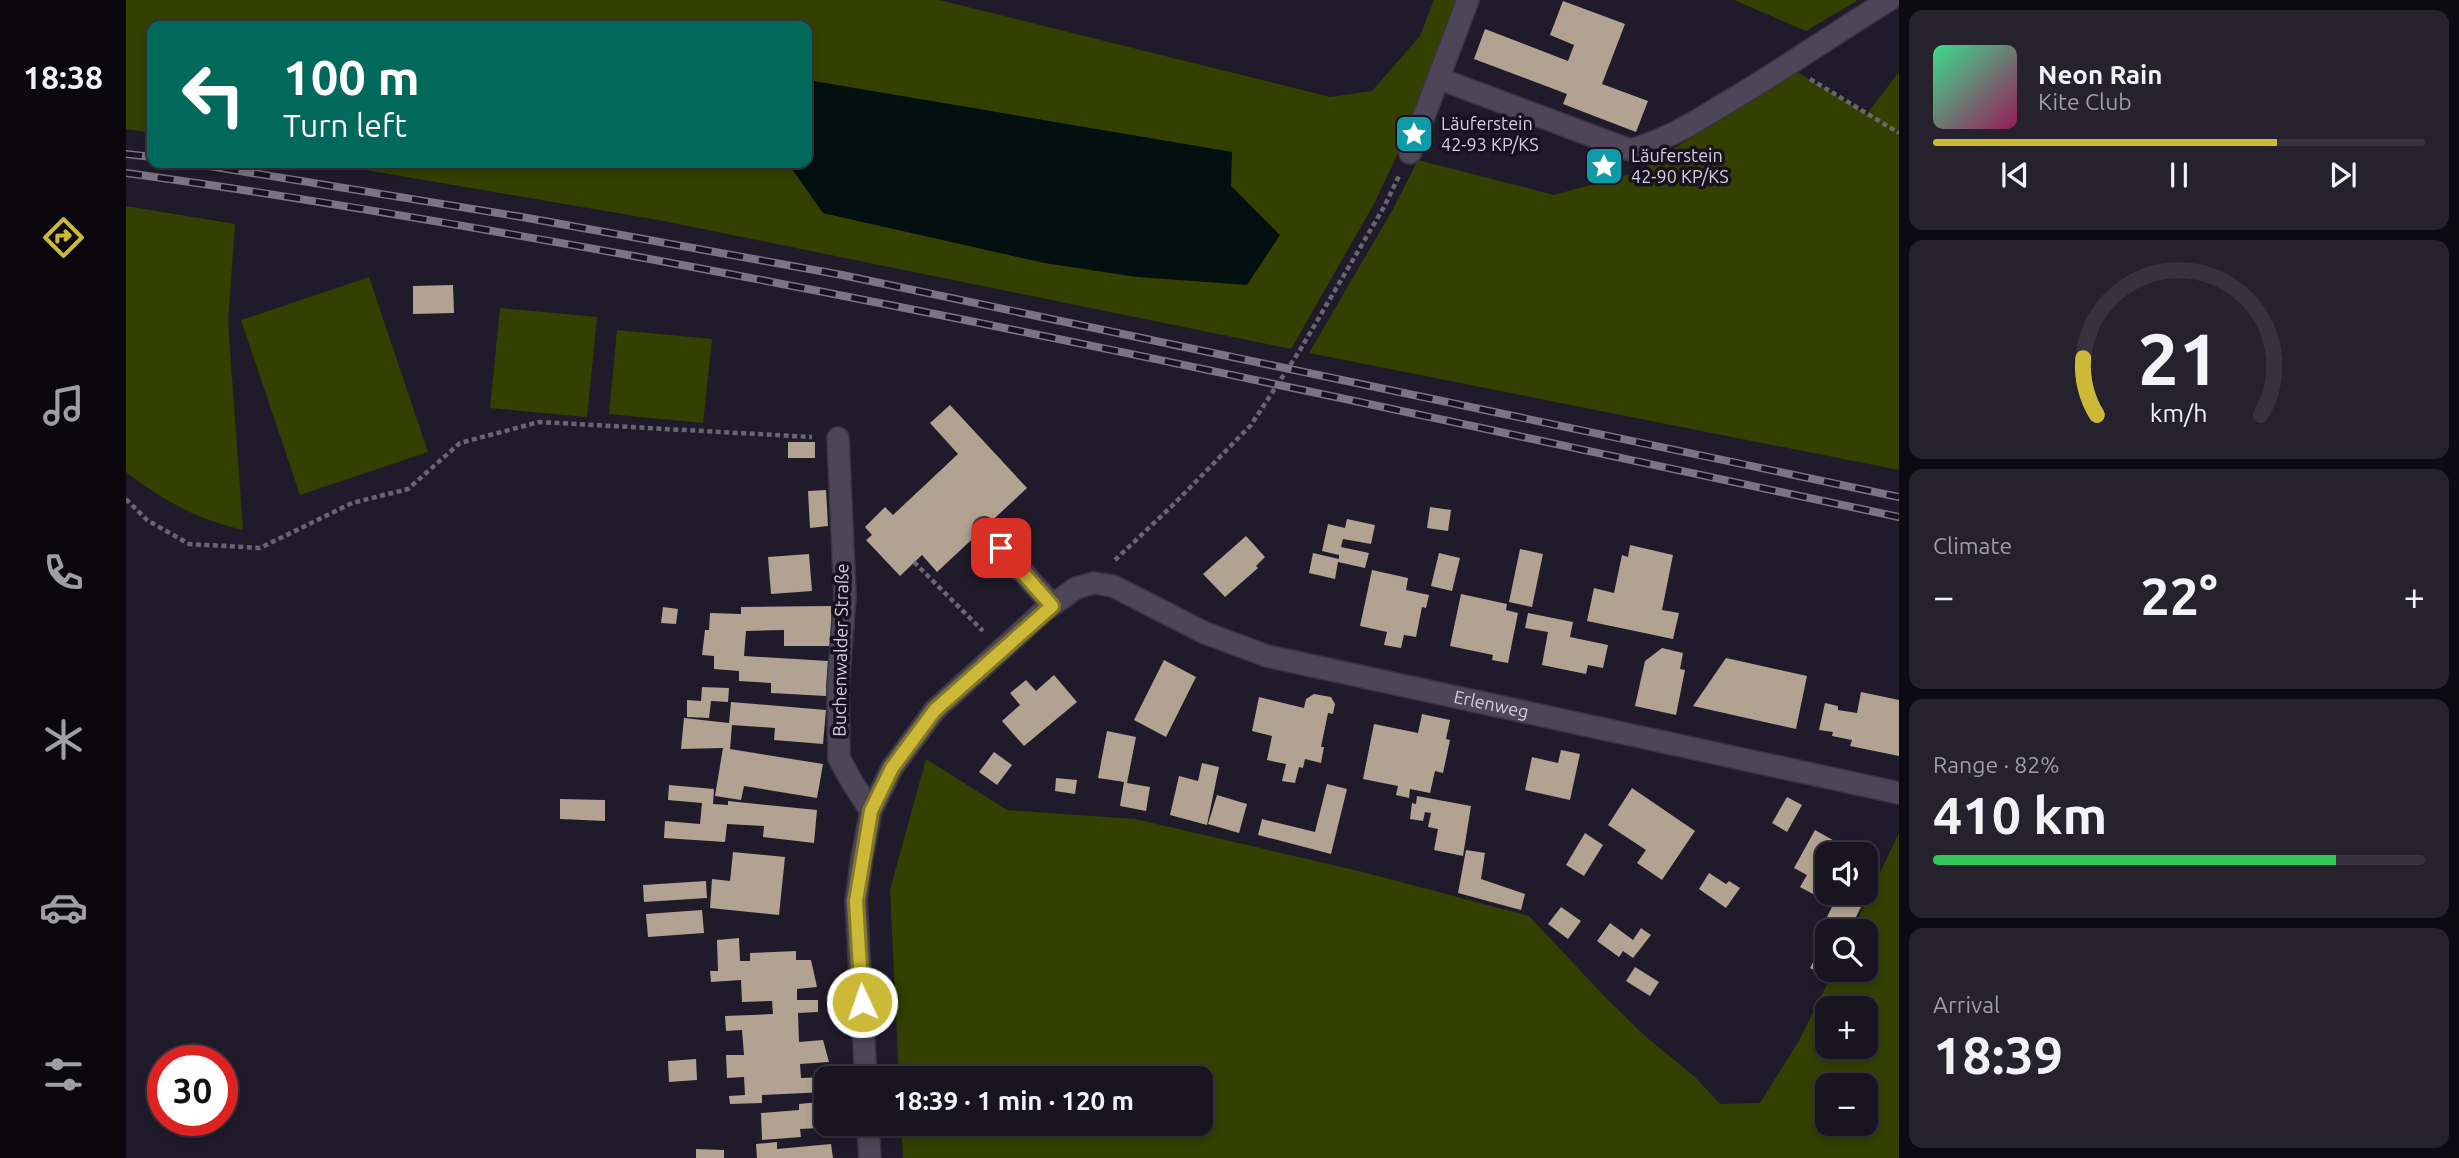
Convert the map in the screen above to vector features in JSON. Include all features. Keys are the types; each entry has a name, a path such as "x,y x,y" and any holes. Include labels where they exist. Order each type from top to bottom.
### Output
{"street":[{"path":"1410,153 1468,0"},
{"path":"1440,79 1630,150 1673,135 1788,66 1889,0"},
{"name":"Buchenwalder Straße","path":"838,438 845,596 838,686 839,758 871,811"},
{"path":"984,528 1052,606"},
{"path":"865,1066 856,901 871,811 892,768 935,710 1052,606 1076,588 1094,583"},
{"name":"Erlenweg","path":"1094,583 1113,586 1205,633 1267,656 1899,793"},
{"path":"869,1136 870,1158"}],"path":[{"path":"1788,66 1899,133"},
{"path":"1094,583 1258,416 1384,207 1410,153"},
{"path":"126,499 147,520 189,544 260,548 352,503 408,489 460,443 539,422 838,438"},
{"path":"914,562 1002,649"}],"green space":[{"path":"126,0 939,0 1330,97 1372,91 1420,36 1434,0 1457,0 1401,147 1375,202 1291,349 664,221 354,168 792,168 823,213 1045,263 1138,277 1279,235 1231,186 1231,152 812,81 812,21 147,21 147,132 126,129"},
{"path":"1734,0 1858,0 1806,31"},
{"path":"1794,70 1867,114 1899,72 1899,470 1309,353 1393,209 1418,160 1554,195 1638,172"},
{"path":"126,206 235,224 228,322 243,530 181,508 126,472"},
{"path":"369,277 428,452 300,495 241,320"},
{"path":"500,308 597,317 587,417 490,408"},
{"path":"617,330 712,339 703,423 609,414"},
{"path":"926,759 1007,810 1135,819 1363,872 1529,916 1605,997 1646,1037 1695,1077 1720,1104 1760,1103 1800,1039 1815,1009 1815,1059 1878,1059 1878,996 1821,996 1828,982 1878,982 1878,919 1858,919 1864,905 1878,905 1878,877 1899,833 1899,1158 903,1158 902,1136 1213,1136 1213,1066 898,1066 890,890"}],"shaded area":[{"path":"812,81 1232,152 1231,186 1280,235 1247,285 1138,277 1045,263 823,213 792,168 812,168"}],"building":[{"path":"1563,1 1625,24 1602,84 1648,101 1636,132 1563,104 1567,94 1474,59 1485,29 1568,61 1574,45 1550,35"},
{"path":"453,285 454,313 413,314 413,286"},
{"path":"950,405 1027,488 937,572 922,555 900,576 866,540 872,535 865,527 885,507 893,515 958,454 930,423"},
{"path":"788,442 815,442 815,458 788,458"},
{"path":"826,490 828,526 810,528 808,491"},
{"path":"1430,507 1451,510 1448,531 1427,528"},
{"path":"1347,519 1375,525 1371,544 1343,539 1341,547 1369,553 1365,568 1338,562 1335,579 1309,573 1313,553 1339,559 1339,555 1322,551 1328,524 1345,528"},
{"path":"1246,536 1265,557 1256,566 1258,568 1225,597 1203,574"},
{"path":"1630,545 1673,555 1662,610 1679,613 1673,639 1587,621 1594,588 1614,593 1622,555 1628,557"},
{"path":"1520,549 1543,554 1532,607 1509,602"},
{"path":"1439,553 1460,558 1452,591 1431,586"},
{"path":"809,554 812,591 771,594 768,557"},
{"path":"1372,570 1408,578 1406,590 1429,595 1426,608 1422,607 1416,637 1404,635 1401,648 1384,645 1387,632 1360,626"},
{"path":"1461,594 1507,604 1506,610 1518,613 1508,663 1492,660 1493,655 1450,646"},
{"path":"831,606 832,646 784,646 784,630 746,631 744,656 828,661 826,696 771,693 771,683 739,681 739,671 714,669 714,656 702,655 705,630 709,630 710,613 741,614 741,607"},
{"path":"663,607 678,609 676,624 661,623"},
{"path":"1528,613 1573,622 1570,637 1608,645 1603,668 1588,665 1586,674 1542,665 1548,632 1525,628"},
{"path":"1662,648 1683,653 1680,669 1685,670 1676,715 1635,706 1645,661"},
{"path":"1726,658 1807,676 1796,729 1693,706"},
{"path":"1164,660 1196,677 1166,737 1134,720"},
{"path":"1054,675 1077,702 1024,746 1002,721 1020,705 1010,693 1026,680 1036,691"},
{"path":"702,687 729,688 728,702 711,701 709,718 687,717 687,700 701,701"},
{"path":"1861,692 1899,700 1899,756 1850,746 1852,740 1832,736 1833,732 1819,730 1825,703 1838,706 1838,710 1857,713"},
{"path":"1314,694 1331,697 1335,704 1333,714 1328,713 1321,747 1324,747 1321,763 1305,759 1303,768 1299,767 1295,783 1282,781 1286,764 1267,760 1272,736 1252,731 1259,697 1304,708 1306,699"},
{"path":"731,702 826,710 823,744 774,740 775,728 732,725 730,749 823,764 817,798 744,786 741,800 715,796 723,748 681,749 684,718 729,723"},
{"path":"1422,714 1450,720 1446,739 1450,740 1443,773 1435,771 1430,793 1410,789 1409,798 1396,795 1398,786 1363,779 1374,724 1418,733"},
{"path":"1107,731 1136,737 1127,783 1150,787 1146,811 1120,806 1124,782 1098,778"},
{"path":"1561,750 1580,754 1570,800 1525,790 1532,757 1558,763"},
{"path":"994,752 1012,765 997,785 979,772"},
{"path":"1202,763 1219,767 1207,825 1170,815 1179,776 1198,781"},
{"path":"1056,778 1077,780 1075,794 1055,791"},
{"path":"1327,784 1347,789 1331,854 1258,835 1262,819 1315,832"},
{"path":"669,785 714,789 713,804 728,805 728,801 817,810 814,843 763,837 764,826 727,824 725,842 664,838 665,821 700,824 702,803 668,800"},
{"path":"1632,788 1695,831 1662,880 1637,863 1646,850 1608,825"},
{"path":"1217,795 1247,804 1239,833 1208,824"},
{"path":"1417,796 1471,806 1463,856 1434,850 1438,829 1428,827 1431,813 1425,812 1423,821 1410,819 1412,803 1416,804"},
{"path":"1787,797 1802,805 1787,832 1772,823"},
{"path":"560,799 605,800 605,821 560,819"},
{"path":"1815,830 1836,842 1815,842 1815,895 1800,887 1807,875 1794,868"},
{"path":"1585,833 1603,845 1584,876 1566,865"},
{"path":"1466,850 1485,853 1481,879 1525,894 1521,910 1458,893"},
{"path":"733,852 785,857 779,915 710,908 712,879 730,881"},
{"path":"1709,873 1726,884 1729,881 1740,888 1726,908 1699,889"},
{"path":"706,881 707,898 644,902 643,885"},
{"path":"1833,905 1862,905 1855,919 1826,919"},
{"path":"1561,907 1581,921 1568,939 1548,924"},
{"path":"702,910 704,933 648,937 646,914"},
{"path":"1610,923 1633,940 1641,928 1651,935 1633,958 1623,951 1619,957 1597,941"},
{"path":"739,938 740,961 750,961 750,953 796,951 796,960 811,960 817,987 797,989 797,1000 818,1000 818,1012 798,1013 799,1042 823,1040 829,1062 800,1064 801,1078 814,1077 814,1093 762,1095 762,1103 730,1104 729,1096 745,1095 744,1077 727,1078 726,1055 744,1055 742,1030 726,1031 725,1016 773,1014 772,1001 742,1002 741,980 711,982 710,971 718,971 717,940"},
{"path":"1635,967 1659,982 1650,996 1626,981"},
{"path":"696,1059 697,1080 669,1082 668,1061"},
{"path":"814,1103 814,1128 800,1129 801,1137 762,1140 761,1113 799,1110 799,1104"},
{"path":"777,1142 777,1149 831,1144 833,1158 757,1158 756,1144"},
{"path":"696,1149 724,1150 724,1158 696,1158"}],"railway":[{"path":"126,154 147,156"},
{"path":"222,168 522,217 842,275 1899,497"},
{"path":"126,173 440,222 787,285 1105,349 1899,517"}],"place":[{"name":"Läuferstein 42-93 KP/KS","path":"1414,134"},
{"name":"Läuferstein 42-90 KP/KS","path":"1604,166"}],"route":[{"path":"862,1002 856,901 871,811 892,768 935,710 1052,606 1001,548"}]}
